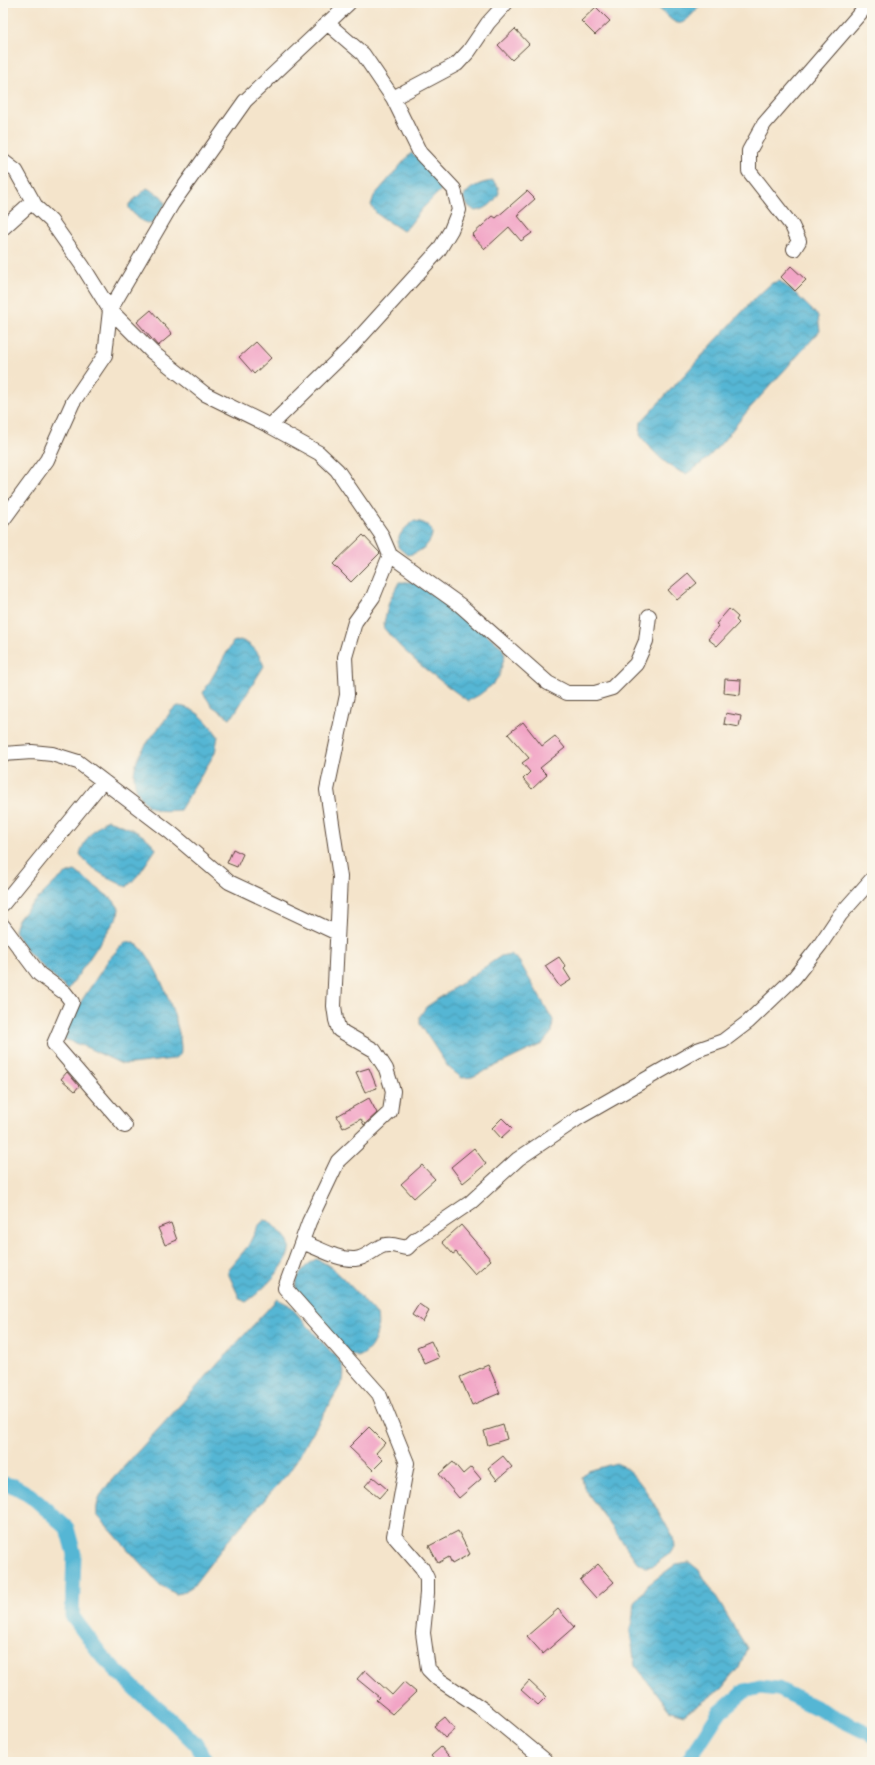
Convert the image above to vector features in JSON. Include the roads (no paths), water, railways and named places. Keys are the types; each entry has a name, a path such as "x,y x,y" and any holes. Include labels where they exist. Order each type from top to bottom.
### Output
{"street":[{"path":"3,520 47,460 73,402 105,355 110,310 172,204 245,101 349,3"},
{"path":"393,98 457,64 469,51 488,23 506,3"},
{"path":"794,249 799,240 792,226 749,171 749,151 764,124 869,3"},
{"path":"270,426 350,347 438,250 451,230 459,210 454,189 420,153 393,98 363,54 327,23"},
{"path":"3,161 16,171 36,207 51,221 82,265 110,310 152,352 205,394 270,426 319,453 337,470 381,534 390,555 460,605 548,682 567,693 595,693 612,688 636,664 646,642 649,616"},
{"path":"3,228 33,201"},
{"path":"390,555 373,597 355,622 345,657 347,695 326,790 340,877 334,1006 336,1020 339,1030 374,1050 386,1069 393,1091 390,1112 338,1161 309,1222 285,1288 379,1394 407,1463 394,1536 422,1568 427,1578 423,1633 428,1669 438,1679 484,1710 547,1762"},
{"path":"3,754 32,752 52,754 78,762 170,832 229,882 337,933"},
{"path":"3,904 103,781"},
{"path":"302,1242 342,1258 356,1259 368,1256 381,1246 394,1245 407,1248 414,1240 471,1202 518,1159 580,1117 697,1050 723,1041 748,1022 794,978 820,945 840,915 872,879"},
{"path":"3,926 39,974 64,993 72,1002 54,1044 124,1126"}],"water":[{"path":"653,3 702,3 688,19 683,23 678,23"},
{"path":"411,153 417,157 442,184 441,190 403,231 377,214 371,205 374,196"},
{"path":"493,181 498,187 499,193 492,203 486,208 475,211 467,205 463,198 468,191 480,184"},
{"path":"147,188 161,196 165,202 165,205 152,224 141,221 129,208 129,204"},
{"path":"780,281 797,295 818,316 820,331 750,408 705,461 686,474 679,471 660,458 640,435 641,422 754,299 772,283"},
{"path":"414,521 424,523 430,527 432,532 431,538 428,544 422,549 407,555 398,547 398,539 404,529"},
{"path":"399,582 412,582 433,595 502,647 505,655 499,676 492,685 468,701 422,667 401,648 383,627 389,602"},
{"path":"240,640 249,644 255,650 264,666 233,716 230,718 212,706 203,693 233,642"},
{"path":"178,706 191,709 196,712 206,720 214,730 218,736 215,753 180,810 157,810 148,806 140,796 135,784 134,772 142,751 171,711"},
{"path":"107,820 127,827 148,839 156,849 139,874 127,887 94,869 80,854 90,834"},
{"path":"75,871 113,900 119,908 118,916 68,990 28,951 20,941 15,927 22,915 53,884 66,874"},
{"path":"125,942 137,945 147,955 169,1000 175,1017 181,1046 180,1055 173,1059 122,1064 88,1048 64,1039 62,1035 63,1029 109,959"},
{"path":"510,954 519,961 553,1020 552,1032 542,1044 472,1077 462,1078 448,1067 420,1024 420,1016 426,1007 501,956"},
{"path":"264,1220 269,1221 284,1236 288,1241 289,1248 287,1257 275,1275 259,1292 246,1302 240,1299 228,1273 229,1269 248,1246 258,1226"},
{"path":"316,1259 332,1268 340,1275 377,1315 378,1327 375,1340 364,1354 358,1357 350,1354 297,1293 296,1282 300,1273"},
{"path":"277,1299 289,1305 342,1364 344,1372 343,1381 290,1471 226,1543 193,1586 182,1593 176,1594 160,1585 97,1515 98,1502 109,1483"},
{"path":"616,1463 625,1468 641,1484 656,1506 673,1537 674,1547 668,1555 652,1566 645,1567 637,1562 584,1488 582,1477 588,1471"},
{"path":"689,1562 700,1571 747,1648 739,1667 721,1689 684,1715 669,1710 635,1665 630,1632 635,1603 648,1585 676,1564"}],"waterway":[{"path":"3,1484 14,1486 30,1495 67,1528 74,1554 72,1616 102,1656 136,1690 195,1743 207,1762"},
{"path":"687,1762 719,1713 745,1691 760,1687 778,1689 872,1735"}]}
